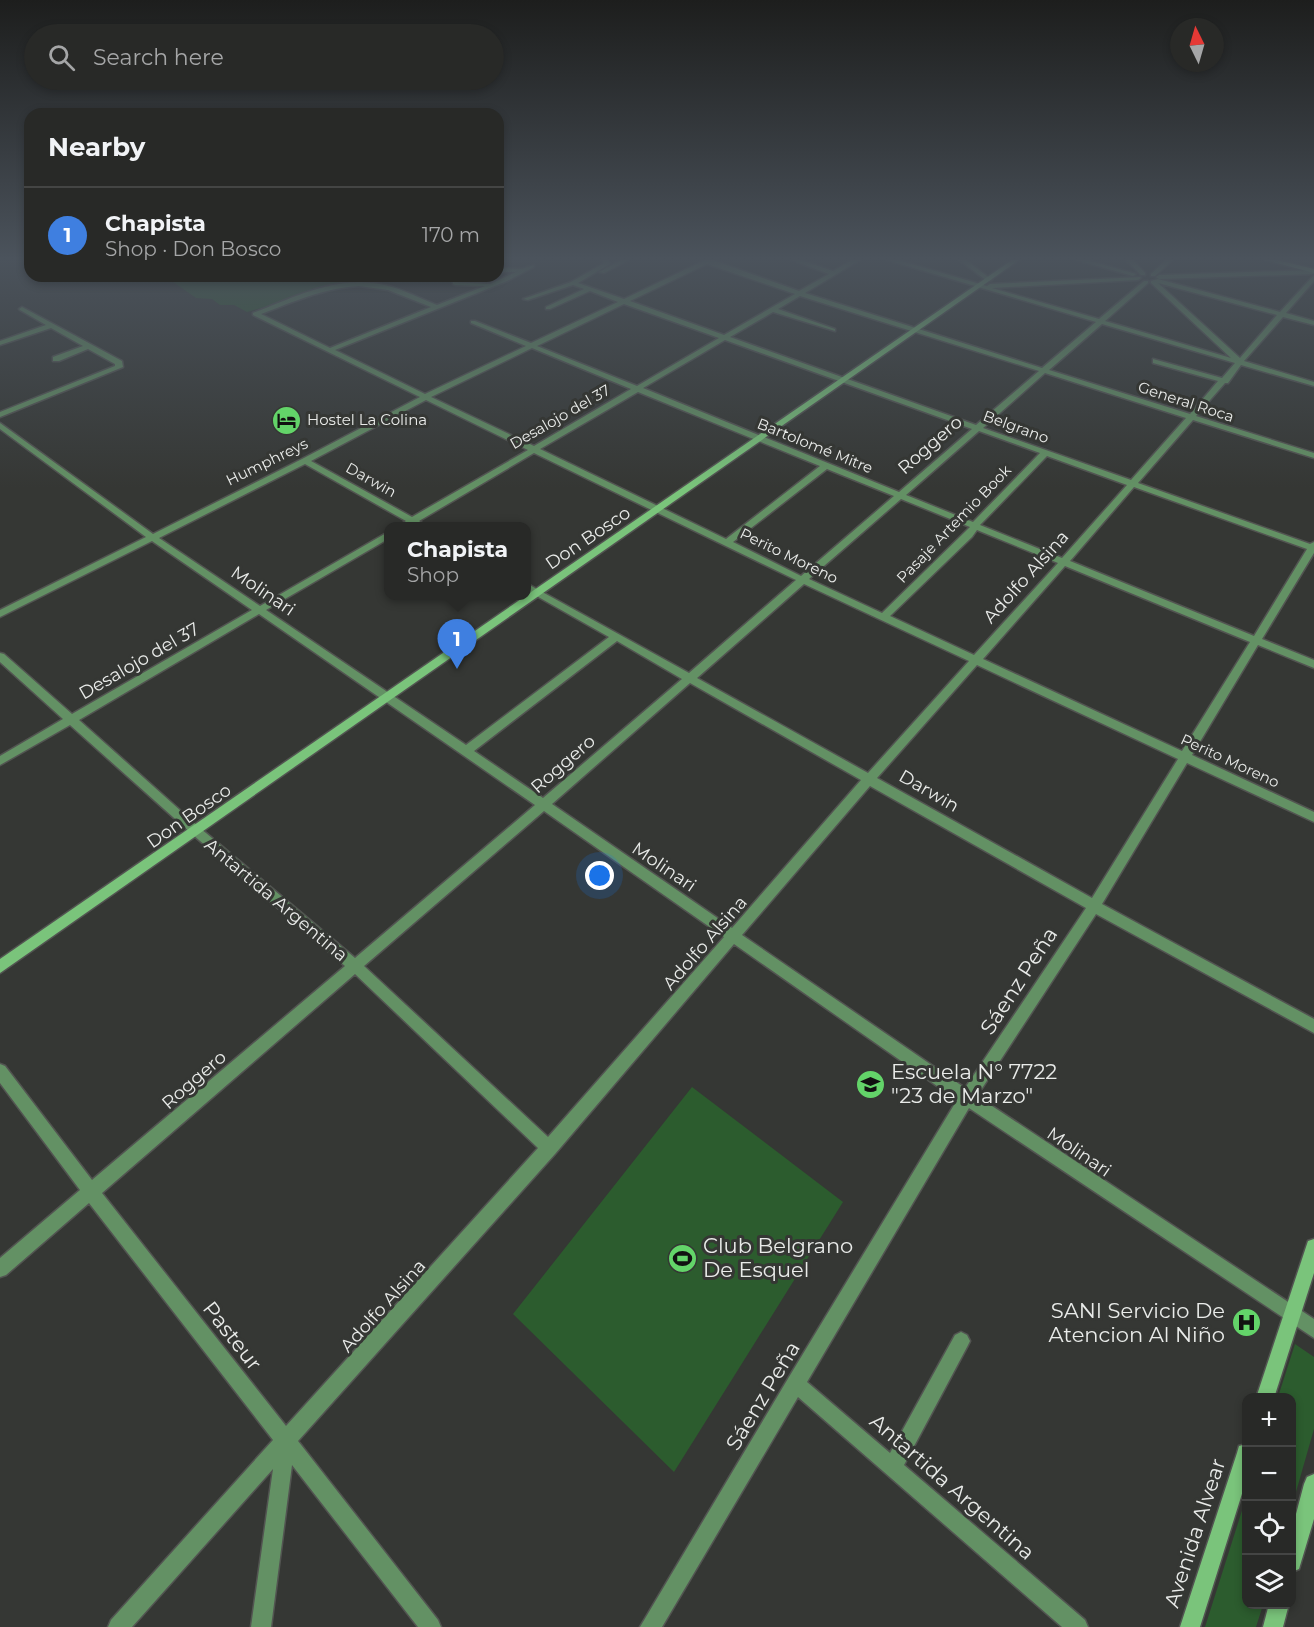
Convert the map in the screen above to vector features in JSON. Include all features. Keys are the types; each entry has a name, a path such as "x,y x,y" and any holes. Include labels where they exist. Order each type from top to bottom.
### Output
{"street":[{"path":"0,343 20,336"},
{"path":"0,415 118,368 119,363 71,336"},
{"name":"Perito Moreno","path":"301,336 803,580 1314,817"},
{"path":"330,350 365,336"},
{"name":"Bartolomé Mitre","path":"507,336 1314,664"},
{"name":"Humphreys","path":"0,614 427,396 552,336"},
{"name":"Belgrano","path":"718,336 1313,548"},
{"name":"Desalojo del 37","path":"412,521 728,336"},
{"name":"Don Bosco","path":"531,589 660,510 908,336"},
{"name":"General Roca","path":"935,336 1314,456"},
{"name":"Roggero","path":"0,1269 542,806 1085,336"},
{"path":"1149,336 1314,384"},
{"path":"1211,336 1240,362"},
{"name":"Adolfo Alsina","path":"118,1627 549,1148 735,937 870,778 1263,336"},
{"path":"56,359 89,346"},
{"path":"1156,361 1224,381"},
{"name":"Molinari","path":"0,425 150,536 388,697 542,806 967,1098 1314,1329"},
{"name":"Pasaje Artemio Book","path":"884,617 1046,452"},
{"name":"Darwin","path":"305,460 412,521"},
{"path":"726,543 827,465"},
{"name":"Desalojo del 37","path":"0,761 384,537"},
{"name":"Sáenz Peña","path":"650,1627 967,1098 1094,906 1313,548"},
{"name":"Darwin","path":"531,589 691,676 1094,906 1314,1026"},
{"name":"Don Bosco","path":"0,967 388,697 516,600"},
{"path":"466,751 617,636"},
{"name":"Antartida Argentina","path":"0,656 195,831 355,966 549,1148"},
{"name":"Pasteur","path":"0,1071 91,1192 431,1627"},
{"path":"1267,1393 1314,1247"},
{"path":"893,1467 961,1341"},
{"name":"Antartida Argentina","path":"795,1383 1078,1627"},
{"path":"261,1627 286,1441"},
{"name":"Avenida Alvear","path":"1190,1627 1242,1465"},
{"path":"1294,1555 1314,1484"},
{"path":"1273,1627 1278,1609"}],"green space":[{"name":"Club Belgrano De Esquel","path":"692,1087 843,1202 674,1472 513,1314"},
{"path":"1295,1344 1314,1357 1314,1429 1296,1492 1296,1393 1279,1393"},
{"path":"1242,1511 1242,1609 1262,1609 1256,1627 1205,1627"}],"place":[{"name":"Hostel La Colina","path":"286,420"},
{"name":"Chapista","path":"457,669"},
{"name":"Escuela N° 7722 \"23 de Marzo\"","path":"870,1084"},
{"name":"Club Belgrano De Esquel","path":"682,1258"},
{"name":"SANI Servicio De Atencion Al Niño","path":"1246,1323"}]}
